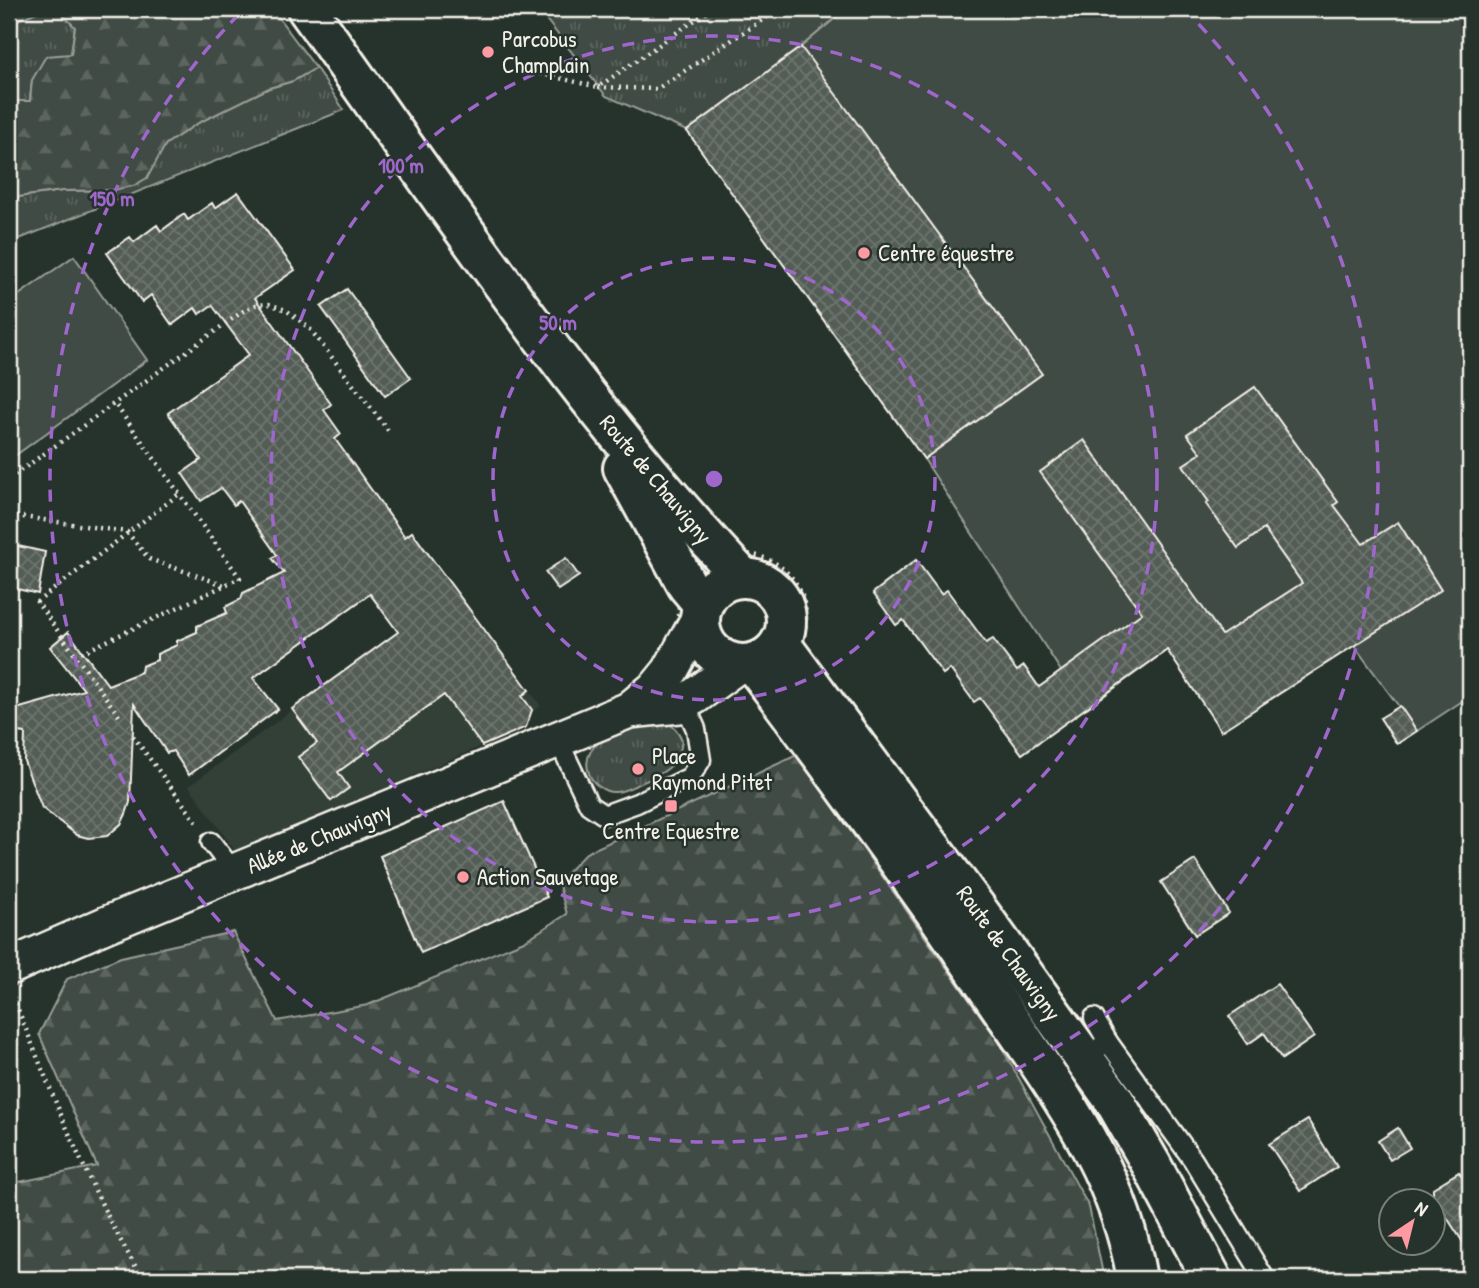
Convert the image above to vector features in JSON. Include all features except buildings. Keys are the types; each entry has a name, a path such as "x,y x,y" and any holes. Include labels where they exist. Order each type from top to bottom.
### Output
{"main road":[{"name":"Route de Chauvigny","path":"307,9 571,378 704,538 733,567"},
{"name":"Route de Chauvigny","path":"571,378 693,612"},
{"path":"733,567 765,584 779,598 783,607 786,625 758,664 722,660 709,649 693,612 709,593 731,579 733,567"},
{"name":"Route de Chauvigny","path":"758,664 1075,1062 1114,1100 1212,1279"},
{"name":"Route de Chauvigny","path":"1075,1062 1087,1138 1112,1189 1130,1242 1137,1279"}],"street":[{"name":"Allée de Chauvigny","path":"9,967 629,710 657,687 670,671 693,612"},
{"name":"Allée de Chauvigny","path":"629,710 678,705 758,664"}],"lane":[{"path":"558,740 589,805 604,815 637,803 690,777 701,760 696,729 684,702"},
{"path":"211,842 235,873"},
{"path":"1094,1018 1075,1062 1192,1160 1265,1279"}],"path":[{"path":"598,87 711,9"},
{"path":"533,72 598,87 657,89 779,9"},
{"path":"9,479 246,309 256,305 269,304 286,310 310,329 391,434"},
{"path":"74,653 88,650 240,578 115,404"},
{"path":"119,716 37,602 179,494"},
{"path":"9,515 127,532 149,559 225,586"},
{"path":"741,554 767,559 789,574 805,605 806,624 802,642 758,664 705,670 693,658 693,612 703,568 733,567 741,554"},
{"path":"693,612 678,614 693,612"},
{"path":"133,736 211,842"},
{"path":"9,987 70,1136 123,1247 143,1279"}],"shaded area":[{"path":"467,606 541,706 531,713 526,727 236,852 189,786 383,643 410,648"}],"green space":[{"path":"9,9 272,9 316,68 198,123 166,144 147,178 133,186 18,197 9,204 9,101 30,101 32,80 46,56 71,54 75,27 59,11 39,11 18,20 9,15"},
{"path":"538,9 846,9 801,47 687,131 606,96"},
{"path":"846,9 1470,9 1470,696 1417,731 1353,644 1167,650 1087,708 924,459 687,131 801,47"},
{"path":"39,11 59,11 75,26 71,54 32,80 30,101 9,101 9,15 18,19"},
{"path":"316,68 344,110 9,243 9,204 18,197 62,191 113,190 166,144 198,123"},
{"path":"74,256 147,360 9,460 9,302"},
{"path":"647,719 669,723 679,734 682,740 673,763 654,777 623,791 610,792 600,788 591,778 587,765 595,746 614,732"},
{"path":"797,755 999,1042 1089,1207 1104,1279 9,1279 9,1184 97,1166 39,1034 67,979 121,957 233,932 277,1021 368,1005 524,941 567,914 558,882 586,853"}],"place":[{"name":"Parcobus Champlain","path":"488,52"},
{"name":"Centre équestre","path":"864,253"},
{"name":"Place Raymond Pitet","path":"638,769"},
{"name":"Centre Equestre","path":"671,806"},
{"name":"Action Sauvetage","path":"463,877"}]}
